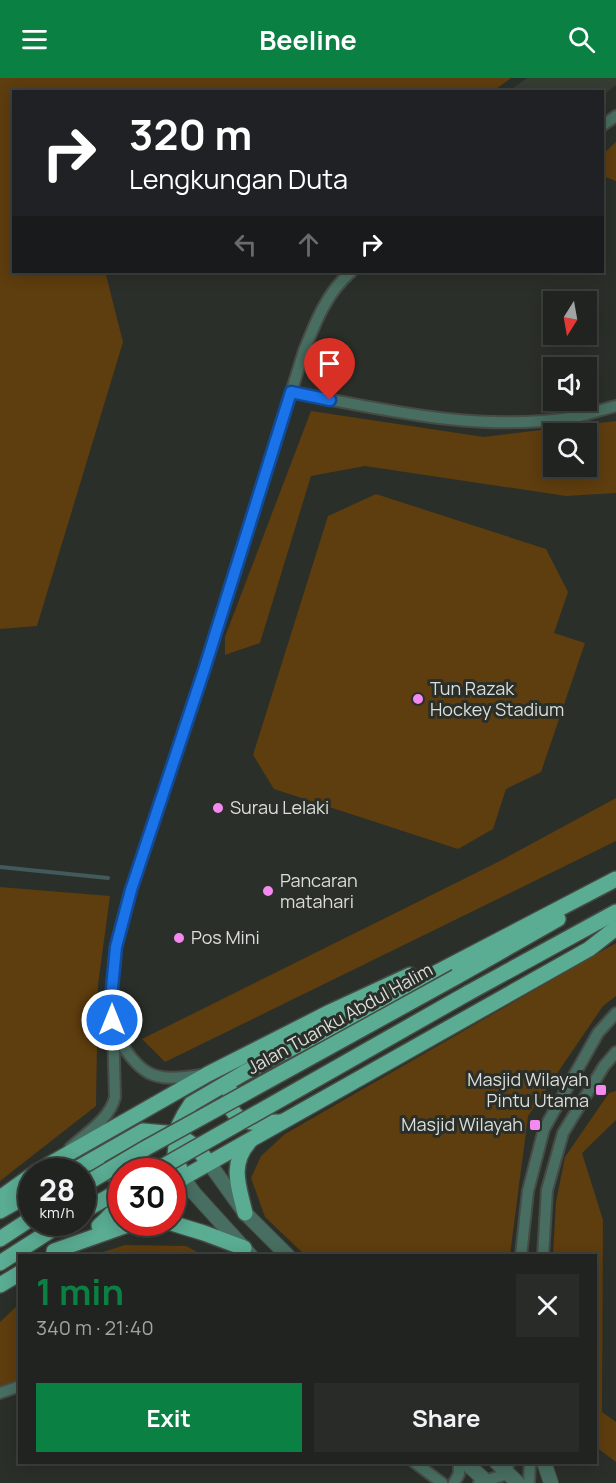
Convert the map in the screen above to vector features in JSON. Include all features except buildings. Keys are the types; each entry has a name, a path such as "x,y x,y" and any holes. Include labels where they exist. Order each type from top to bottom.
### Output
{"main road":[{"path":"175,1158 179,1125 191,1104 244,1073 512,932 616,881"},
{"name":"Jalan Tuanku Abdul Halim","path":"96,1178 571,912 616,881"},
{"path":"178,1158 616,912"},
{"path":"186,1176 589,949 616,928"},
{"name":"Jalan Tuanku Abdul Halim","path":"58,1158 207,1074 330,1012 512,932"},
{"path":"244,1073 233,1087 229,1098 230,1107 235,1114 244,1121 283,1122"},
{"path":"96,1158 143,1131 177,1134 196,1147 209,1163"},
{"path":"245,1213 236,1169 240,1154 249,1142"},
{"path":"96,1170 103,1169 111,1173 119,1181 121,1192 112,1214 99,1226"},
{"path":"0,1198 18,1185"},
{"path":"0,1210 18,1200"},
{"path":"51,1253 108,1221"},
{"path":"0,1239 18,1227"},
{"path":"186,1228 248,1252"},
{"path":"51,1253 108,1232"},
{"path":"0,1263 42,1236"},
{"path":"0,1285 18,1274"}],"street":[{"path":"58,1158 113,1106 115,1097 112,988 116,947 131,890 205,667 304,351 319,314 350,273"},
{"path":"291,392 389,411 481,423 529,422 578,416 616,406"},
{"path":"521,1254 528,1191 544,1129 598,1033 616,1013"},
{"path":"114,1032 134,1063 150,1074 164,1078 207,1074"},
{"path":"543,1254 547,1190 562,1133 604,1066 616,1052"},
{"path":"209,1163 245,1213 286,1254"},
{"path":"186,1187 248,1252"},
{"path":"0,1393 18,1387"},
{"path":"417,1464 442,1483"},
{"path":"454,1483 459,1474 459,1464"},
{"path":"467,1464 484,1482 507,1468 518,1483"},
{"path":"529,1483 530,1464"},
{"path":"545,1464 550,1483"}],"shaded area":[{"path":"0,78 511,78 495,90 12,90 12,273 107,273 123,342 37,626 0,629"},
{"path":"527,78 616,78 616,85 604,94 604,90 510,90"},
{"path":"616,142 616,181 604,176 604,153"},
{"path":"311,411 484,437 543,430 543,477 597,477 597,423 616,421 616,493 566,496 365,466 311,476 260,643 225,655 225,637"},
{"name":"Tun Razak Hockey Stadium","path":"376,494 546,549 568,592 554,633 585,643 541,772 506,789 493,829 458,849 274,789 253,755 328,516"},
{"path":"616,798 616,841 165,1062 142,1039 498,862"},
{"path":"0,887 110,896 98,985 96,1106 29,1158 18,1158 18,1167 0,1181"},
{"path":"616,943 616,996 603,1006 528,1116 510,1254 304,1254 265,1217 251,1178 261,1156 285,1134"},
{"path":"616,1091 616,1120 582,1153 603,1220 602,1412 616,1422 616,1462 597,1448 597,1254 553,1254 556,1202 565,1157 609,1093"},
{"path":"125,1245 186,1246 201,1254 96,1254"},
{"path":"18,1305 18,1380 0,1388 0,1322"}],"waterway":[{"path":"0,867 108,878"}],"place":[{"name":"Tun Razak Hockey Stadium","path":"418,699"},
{"name":"Surau Lelaki","path":"218,808"},
{"name":"Pancaran matahari","path":"268,891"},
{"name":"Pos Mini","path":"179,938"},
{"name":"Masjid Wilayah Pintu Utama","path":"601,1090"},
{"name":"Masjid Wilayah","path":"535,1125"}],"route":[{"path":"112,1020 116,947 131,890 205,667 291,392 330,400"}]}
